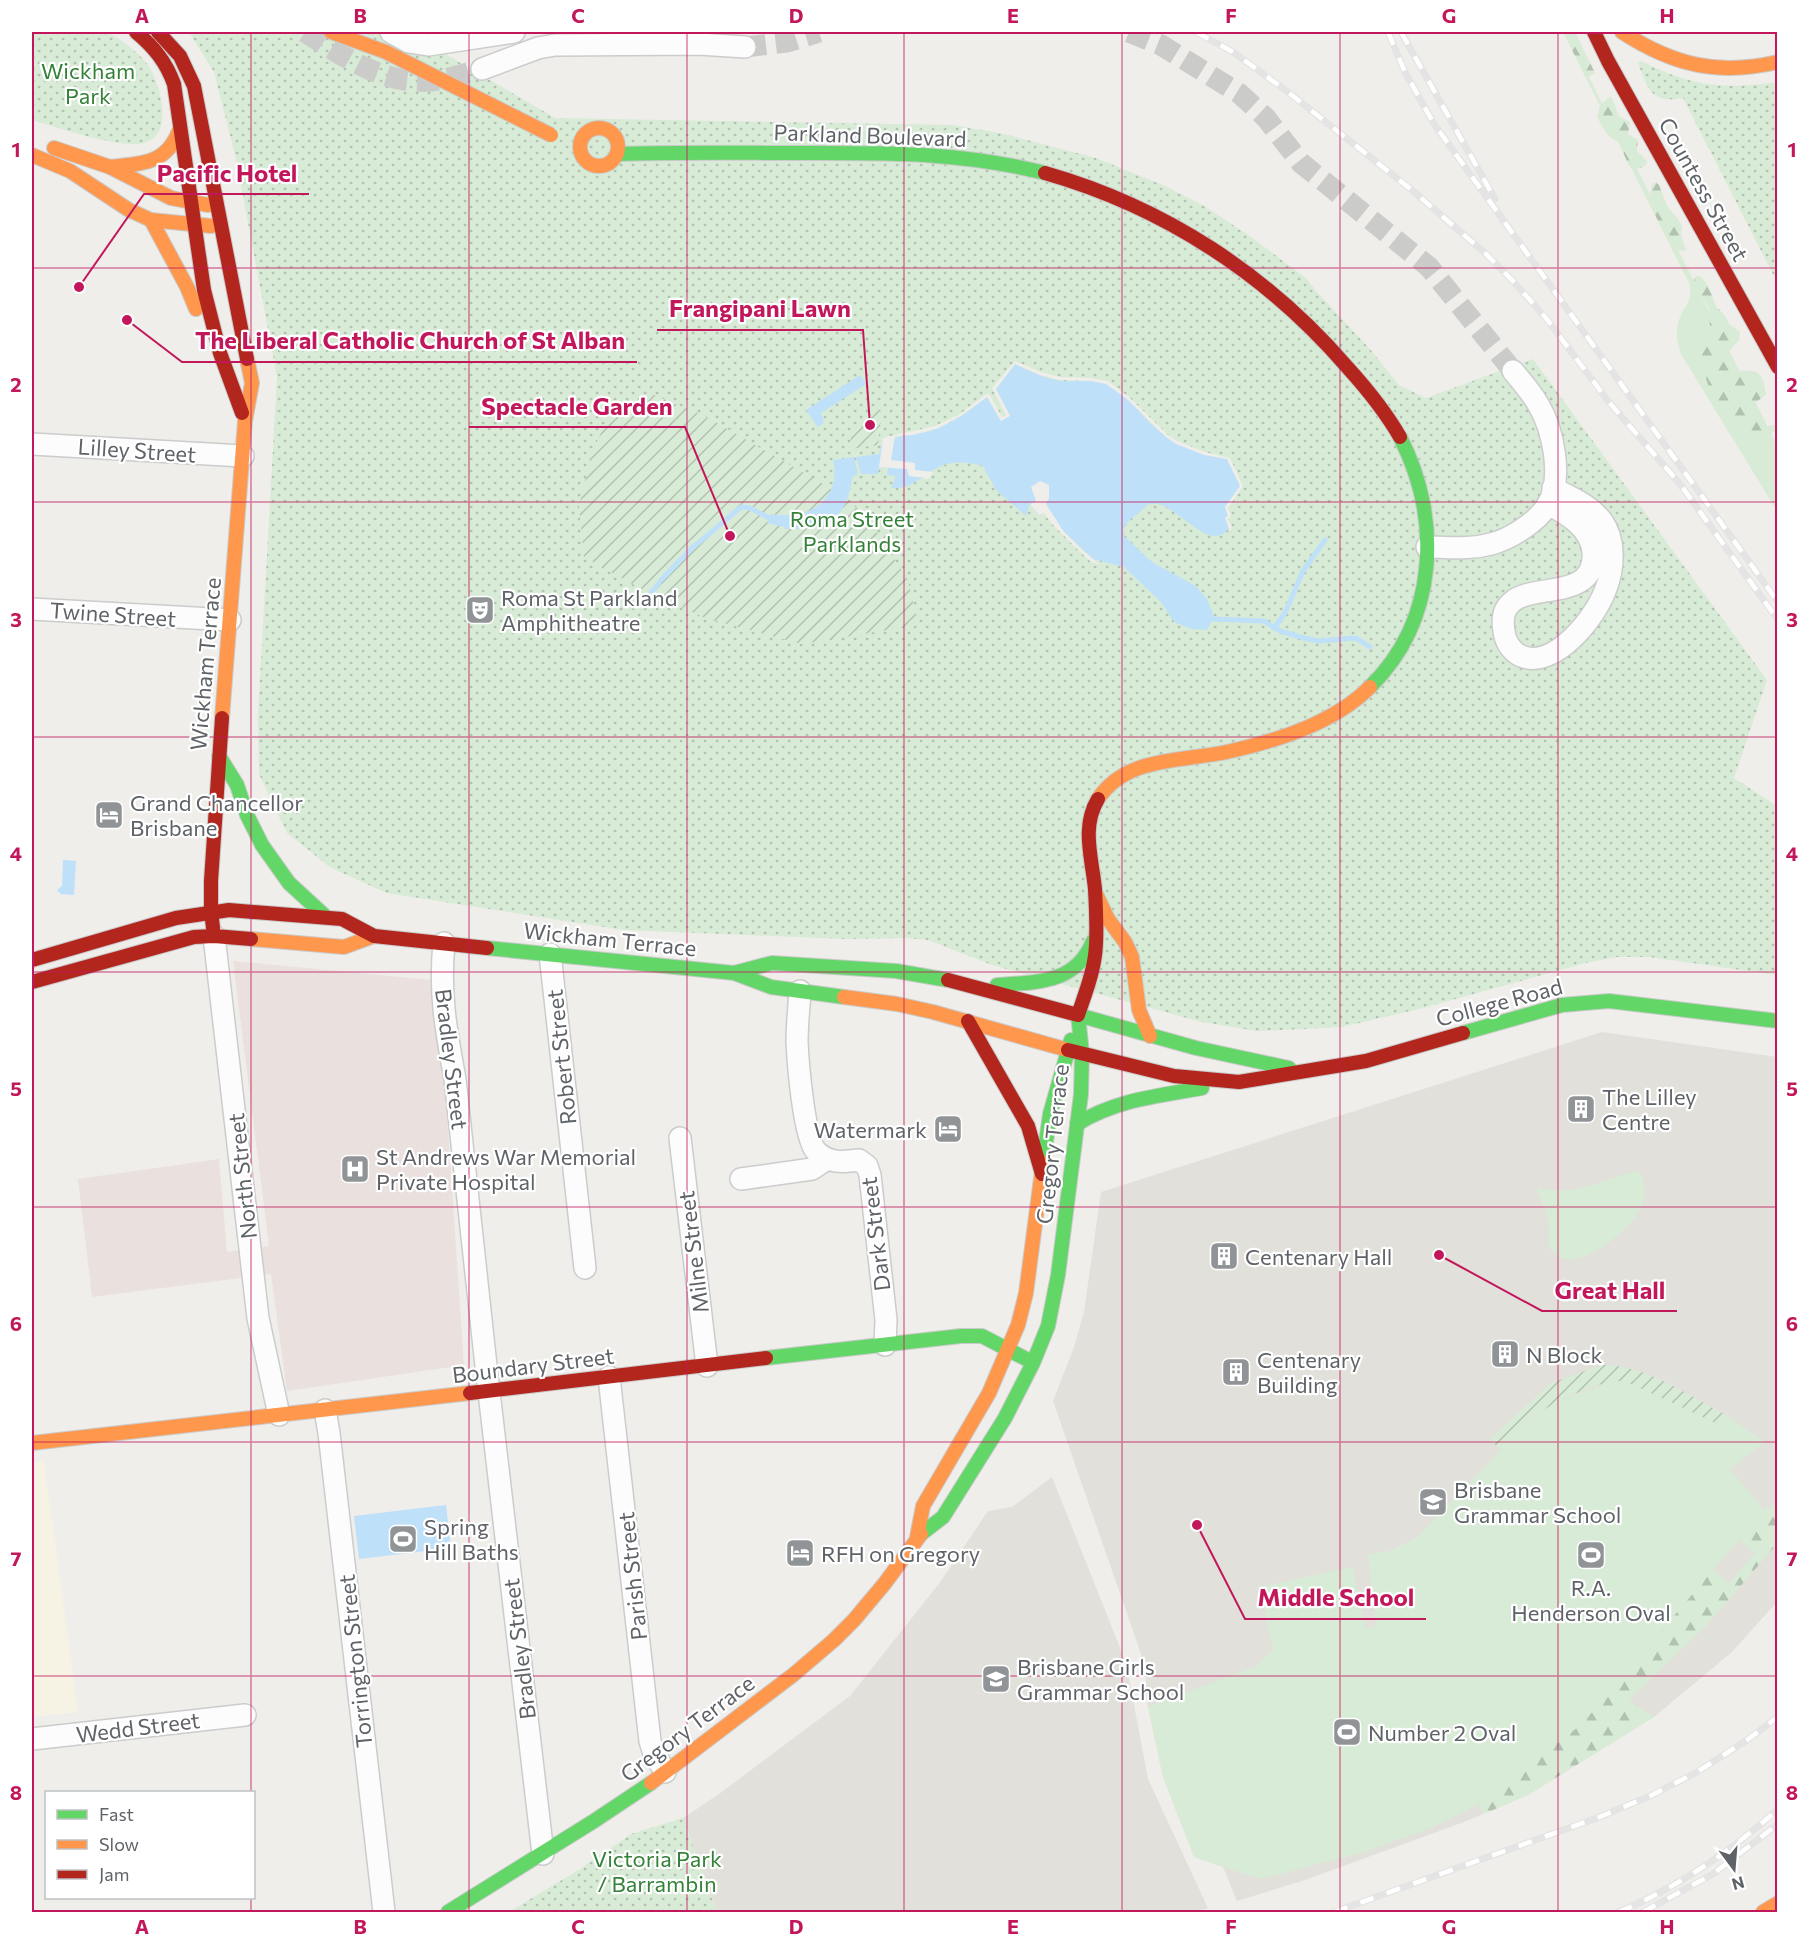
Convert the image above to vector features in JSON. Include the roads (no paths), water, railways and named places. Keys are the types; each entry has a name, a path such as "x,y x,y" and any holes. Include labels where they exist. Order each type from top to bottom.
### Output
{"main road":[{"name":"Wickham Terrace","path":"136,32 152,45 163,59 170,74 204,292 245,421"},
{"name":"Wickham Terrace","path":"158,32 181,56 194,86 252,383 245,421 219,756 211,892 214,936 344,947 374,936"},
{"path":"330,32 386,52 579,148 585,160 596,166 609,163 617,154 615,136 599,128 583,135 579,148"},
{"name":"Countess Street","path":"1594,32 1778,367"},
{"path":"1622,32 1657,53 1696,67 1745,69 1778,62"},
{"path":"110,167 160,159 174,147 180,131"},
{"path":"43,144 110,167 171,198 216,207"},
{"name":"Parkland Boulevard","path":"617,154 937,154 1001,162 1047,174 1125,200 1215,249 1247,272 1300,317 1340,357 1389,418 1404,445 1422,494 1426,513 1427,547 1425,580 1420,600 1404,643 1394,661 1361,696 1322,719 1260,743 1211,756 1129,771 1102,793 1092,808 1088,840 1095,891 1095,959 1078,1015"},
{"path":"32,155 70,171 129,210 151,220 220,227"},
{"path":"151,220 187,287 204,329 219,344"},
{"path":"219,756 237,785 246,815 262,845 289,883 326,917"},
{"name":"Parkland Boulevard","path":"1095,891 1108,919 1125,942 1132,957 1139,1010 1150,1035"},
{"name":"Wickham Terrace","path":"211,911 242,909 342,918 374,936 734,973 771,987 897,1004 968,1021 1068,1050"},
{"path":"32,960 176,918 211,911"},
{"path":"979,987 1037,981 1069,972 1087,956 1095,933"},
{"path":"32,982 178,940 214,936"},
{"name":"Wickham Terrace","path":"734,973 772,963 896,971 979,987 1078,1015"},
{"name":"College Road","path":"1068,1050 1174,1076 1239,1082 1366,1061 1538,1010 1586,1002 1638,1004 1778,1020"},
{"name":"College Road","path":"1078,1015 1196,1048 1305,1071"},
{"name":"Gregory Terrace","path":"917,1537 923,1506 989,1393 1018,1325 1026,1293 1050,1114 1078,1015"},
{"name":"Gregory Terrace","path":"448,1912 594,1821 665,1772 786,1682 834,1640 885,1583 917,1537 944,1517 993,1438 1034,1363 1051,1314 1082,1086 1082,1053 1078,1015"},
{"path":"968,1021 1028,1126 1042,1174"},
{"path":"1077,1124 1092,1113 1107,1107 1239,1082"},
{"name":"Boundary Street","path":"32,1443 970,1335 982,1336 1034,1363"},
{"path":"1763,1912 1778,1903"}],"street":[{"path":"391,32 409,42 428,45 514,32"},
{"path":"482,69 538,48 555,45 699,44 740,38"},
{"path":"1427,547 1458,549 1494,544 1534,521 1550,496 1556,467 1554,445 1548,424 1539,405 1513,371"},
{"name":"Lilley Street","path":"32,444 243,456"},
{"path":"1550,496 1585,505 1602,521 1611,542 1609,578 1598,606 1584,627 1557,650 1546,656 1530,658 1514,651 1506,640 1502,622 1507,607 1520,596 1570,587 1590,569 1593,561 1592,545 1585,531 1550,496"},
{"name":"Twine Street","path":"32,609 230,620"},
{"name":"North Street","path":"214,936 258,1318 279,1415"},
{"name":"Bradley Street","path":"444,943 441,984 448,1049 455,1079 543,1854"},
{"name":"Robert Street","path":"550,954 585,1268"},
{"path":"800,991 797,1042 808,1132 814,1149 827,1159"},
{"name":"Milne Street","path":"680,1138 707,1366"},
{"name":"Dark Street","path":"741,1179 812,1169 827,1159 840,1162 863,1161 870,1175 886,1320 885,1345"},
{"name":"Parish Street","path":"609,1377 650,1741 665,1772"},
{"name":"Torrington Street","path":"325,1410 384,1912"},
{"name":"Wedd Street","path":"32,1739 245,1715"}],"water":[{"path":"1015,364 1056,380 1091,381 1108,385 1124,396 1164,435 1193,450 1227,459 1240,486 1225,507 1228,516 1225,518 1229,528 1221,535 1212,536 1202,532 1170,509 1159,504 1146,506 1131,518 1123,530 1125,537 1152,562 1196,586 1207,599 1214,616 1207,630 1191,629 1174,622 1161,602 1124,567 1093,559 1044,513 1039,515 1030,504 1026,516 996,490 983,466 966,463 948,464 937,468 910,485 898,488 891,488 896,476 887,475 888,468 879,467 878,474 861,474 856,457 879,454 882,444 889,440 943,426 963,415 987,397 1001,421 1009,415 995,389"},
{"path":"860,375 866,384 821,413 824,422 818,427 806,410"},
{"path":"854,457 858,475 853,476 843,508 832,520 816,529 814,524 797,529 785,529 767,523 771,514 797,514 819,505 827,497 832,487 833,460"},
{"path":"63,860 76,861 74,895 61,894 57,890 62,886"},
{"name":"Spring Hill Baths","path":"446,1505 451,1548 359,1559 354,1516"}],"waterway":[{"path":"661,580 691,549 741,507 750,508 775,521"},
{"path":"1274,628 1285,613 1303,571 1325,540"},
{"path":"645,600 659,583"},
{"path":"1212,619 1264,621 1280,631 1304,638 1319,641 1356,638 1370,647"}],"tunnel":[{"path":"305,32 349,60 397,79 432,81 482,69"},
{"path":"745,47 787,42 819,32"},
{"path":"1129,32 1161,45 1240,94 1266,118 1301,163 1429,267 1513,371"}],"railway":[{"path":"1196,32 1233,52 1288,92 1413,191 1485,253 1512,280 1546,318 1608,401 1680,484 1778,620"},
{"path":"1388,32 1405,72 1434,124 1778,602"},
{"path":"1401,32 1495,199"},
{"path":"1334,1912 1597,1818 1650,1796 1697,1772 1778,1717"},
{"path":"1619,1912 1661,1892 1703,1867 1723,1854 1778,1809"},
{"path":"1643,1912 1713,1874 1778,1824"}],"place":[{"name":"Pacific Hotel","path":"79,287"},
{"name":"The Liberal Catholic Church of St Alban","path":"127,320"},
{"name":"Frangipani Lawn","path":"870,425"},
{"name":"Spectacle Garden","path":"730,536"},
{"name":"Roma St Parkland Amphitheatre","path":"480,610"},
{"name":"Grand Chancellor Brisbane","path":"109,815"},
{"name":"The Lilley Centre","path":"1581,1109"},
{"name":"Watermark","path":"948,1129"},
{"name":"St Andrews War Memorial Private Hospital","path":"355,1169"},
{"name":"Great Hall","path":"1439,1255"},
{"name":"Centenary Hall","path":"1224,1256"},
{"name":"N Block","path":"1505,1354"},
{"name":"Centenary Building","path":"1236,1372"},
{"name":"Brisbane Grammar School","path":"1433,1502"},
{"name":"Middle School","path":"1197,1525"},
{"name":"Spring Hill Baths","path":"403,1539"},
{"name":"RFH on Gregory","path":"800,1553"},
{"name":"R.A. Henderson Oval","path":"1591,1555"},
{"name":"Brisbane Girls Grammar School","path":"996,1679"},
{"name":"Number 2 Oval","path":"1347,1732"}],"park label":[{"name":"Wickham Park","path":"88,82"},
{"name":"Roma Street Parklands","path":"852,530"},
{"name":"Victoria Park / Barrambin","path":"657,1871"}]}
